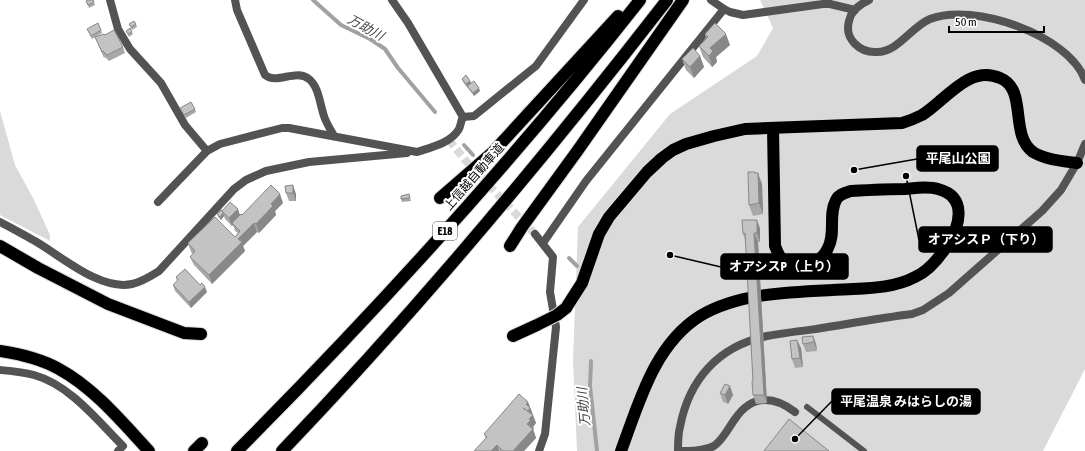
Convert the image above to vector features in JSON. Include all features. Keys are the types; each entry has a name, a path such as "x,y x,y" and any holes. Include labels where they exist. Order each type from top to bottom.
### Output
{"highway":[{"path":"440,198 493,152 632,0"},
{"name":"上信越自動車道","path":"237,451 342,343 429,249 563,94 640,0"},
{"name":"E18","path":"282,451 369,358 449,267 523,180 667,0"},
{"path":"510,246 683,0"},
{"path":"513,336 557,315 566,308 582,283 599,234 609,217 647,172 673,150 686,144 745,129 902,123 922,115 962,83 979,76 994,76 1001,78 1012,88 1015,95 1021,132 1027,146 1038,155 1060,161 1077,163"},
{"path":"620,451 646,384 656,363 674,339 700,316 720,305 747,298 766,295 878,288 905,281 926,271 934,263 948,244 954,232 958,220 959,210 953,196 947,192 928,187 851,191 842,194 836,199 833,214 832,237 828,248 822,257 815,263 806,266 789,264 782,260 775,246 773,128"},
{"path":"0,246 38,268 108,304 184,333 201,334"},
{"path":"0,351 39,360 70,375 100,401 149,450"}],"street":[{"path":"110,0 118,29 130,49 161,83 185,125 207,151"},
{"path":"235,0 237,10 265,75 272,79 298,75 310,79 315,86 324,118 334,136"},
{"path":"392,0 408,23 463,117"},
{"path":"463,117 474,116 536,66 584,0"},
{"path":"711,0 730,12 743,15 823,4 855,10"},
{"path":"869,0 855,10 849,21 849,33 855,45 869,52 884,52 929,20 952,14 976,15 1005,22 1046,40 1069,56 1078,66 1085,80"},
{"path":"543,243 586,181 724,9"},
{"path":"0,222 82,270 104,281 116,284 131,285 145,280 160,271 234,189 246,180 266,171 309,162 361,156 418,152 449,140 458,129 463,117"},
{"path":"158,202 207,151 220,144 282,128 289,128 418,152"},
{"path":"795,412 786,405 773,400 758,400 745,406 715,445 703,451 678,451 679,428 690,395 699,379 719,356 732,349 767,336 912,314 923,310 949,293 1042,211 1061,190 1077,163 1085,144"},
{"path":"535,234 552,257 550,292 556,327 545,434 539,451"},
{"path":"0,370 35,375 51,382 69,393 123,446 118,451"}],"lane":[{"path":"807,407 864,451"}],"shaded area":[{"path":"760,0 1085,0 1085,369 1043,451 577,451 573,361 578,227 670,114 757,56 773,28"},
{"path":"0,111 15,165 34,200 50,235 50,241 0,215"}],"building":[{"path":"93,0 94,2 88,5 86,1"},
{"path":"134,21 136,24 131,27 129,24"},
{"path":"98,23 101,30 91,36 87,29"},
{"path":"715,23 726,34 710,48 713,51 709,56 699,46 708,37 705,34"},
{"path":"130,28 132,32 128,34 126,31"},
{"path":"114,30 123,47 107,55 103,51 102,52 95,37 105,35"},
{"path":"693,48 700,56 690,67 682,59"},
{"path":"466,75 470,81 466,84 462,79"},
{"path":"474,81 479,88 473,93 467,86"},
{"path":"191,102 195,109 184,115 180,108"},
{"path":"748,172 758,173 759,203 749,205"},
{"path":"271,185 280,194 271,204 273,206 256,224 254,223 238,239 242,242 209,275 190,257 195,251 188,243 215,217 235,237 240,231 232,223 241,214 242,215"},
{"path":"293,185 293,193 286,193 285,186"},
{"path":"409,194 410,198 401,199 401,196"},
{"path":"230,202 238,209 229,218 222,211"},
{"path":"221,210 223,213 220,217 217,214"},
{"path":"742,220 757,220 757,233 754,233 764,395 753,395 745,233 743,234"},
{"path":"185,269 200,285 202,283 205,287 189,302 173,285 178,280 176,277"},
{"path":"813,336 814,342 803,344 802,337"},
{"path":"797,340 800,358 792,359 790,341"},
{"path":"725,384 730,386 725,395 720,393"},
{"path":"519,394 528,402 526,404 530,408 528,411 523,408 533,415 527,424 533,429 513,451 503,451 497,445 491,451 474,451 487,437 484,434"},
{"path":"789,419 829,451 764,451"}],"waterway":[{"name":"万助川","path":"313,0 341,25 370,39 385,49 398,68 435,112"},
{"name":"万助川","path":"464,145 473,155"},
{"name":"万助川","path":"569,258 577,266"},
{"name":"万助川","path":"591,361 590,386 597,451"}],"tunnel":[{"path":"449,140 465,160 535,234"}],"place":[{"name":"平尾山公園","path":"854,170"},
{"name":"オアシスＰ（下り）","path":"906,176"},
{"name":"オアシスP（上り）","path":"670,255"},
{"name":"平尾温泉 みはらしの湯","path":"795,439"}]}
